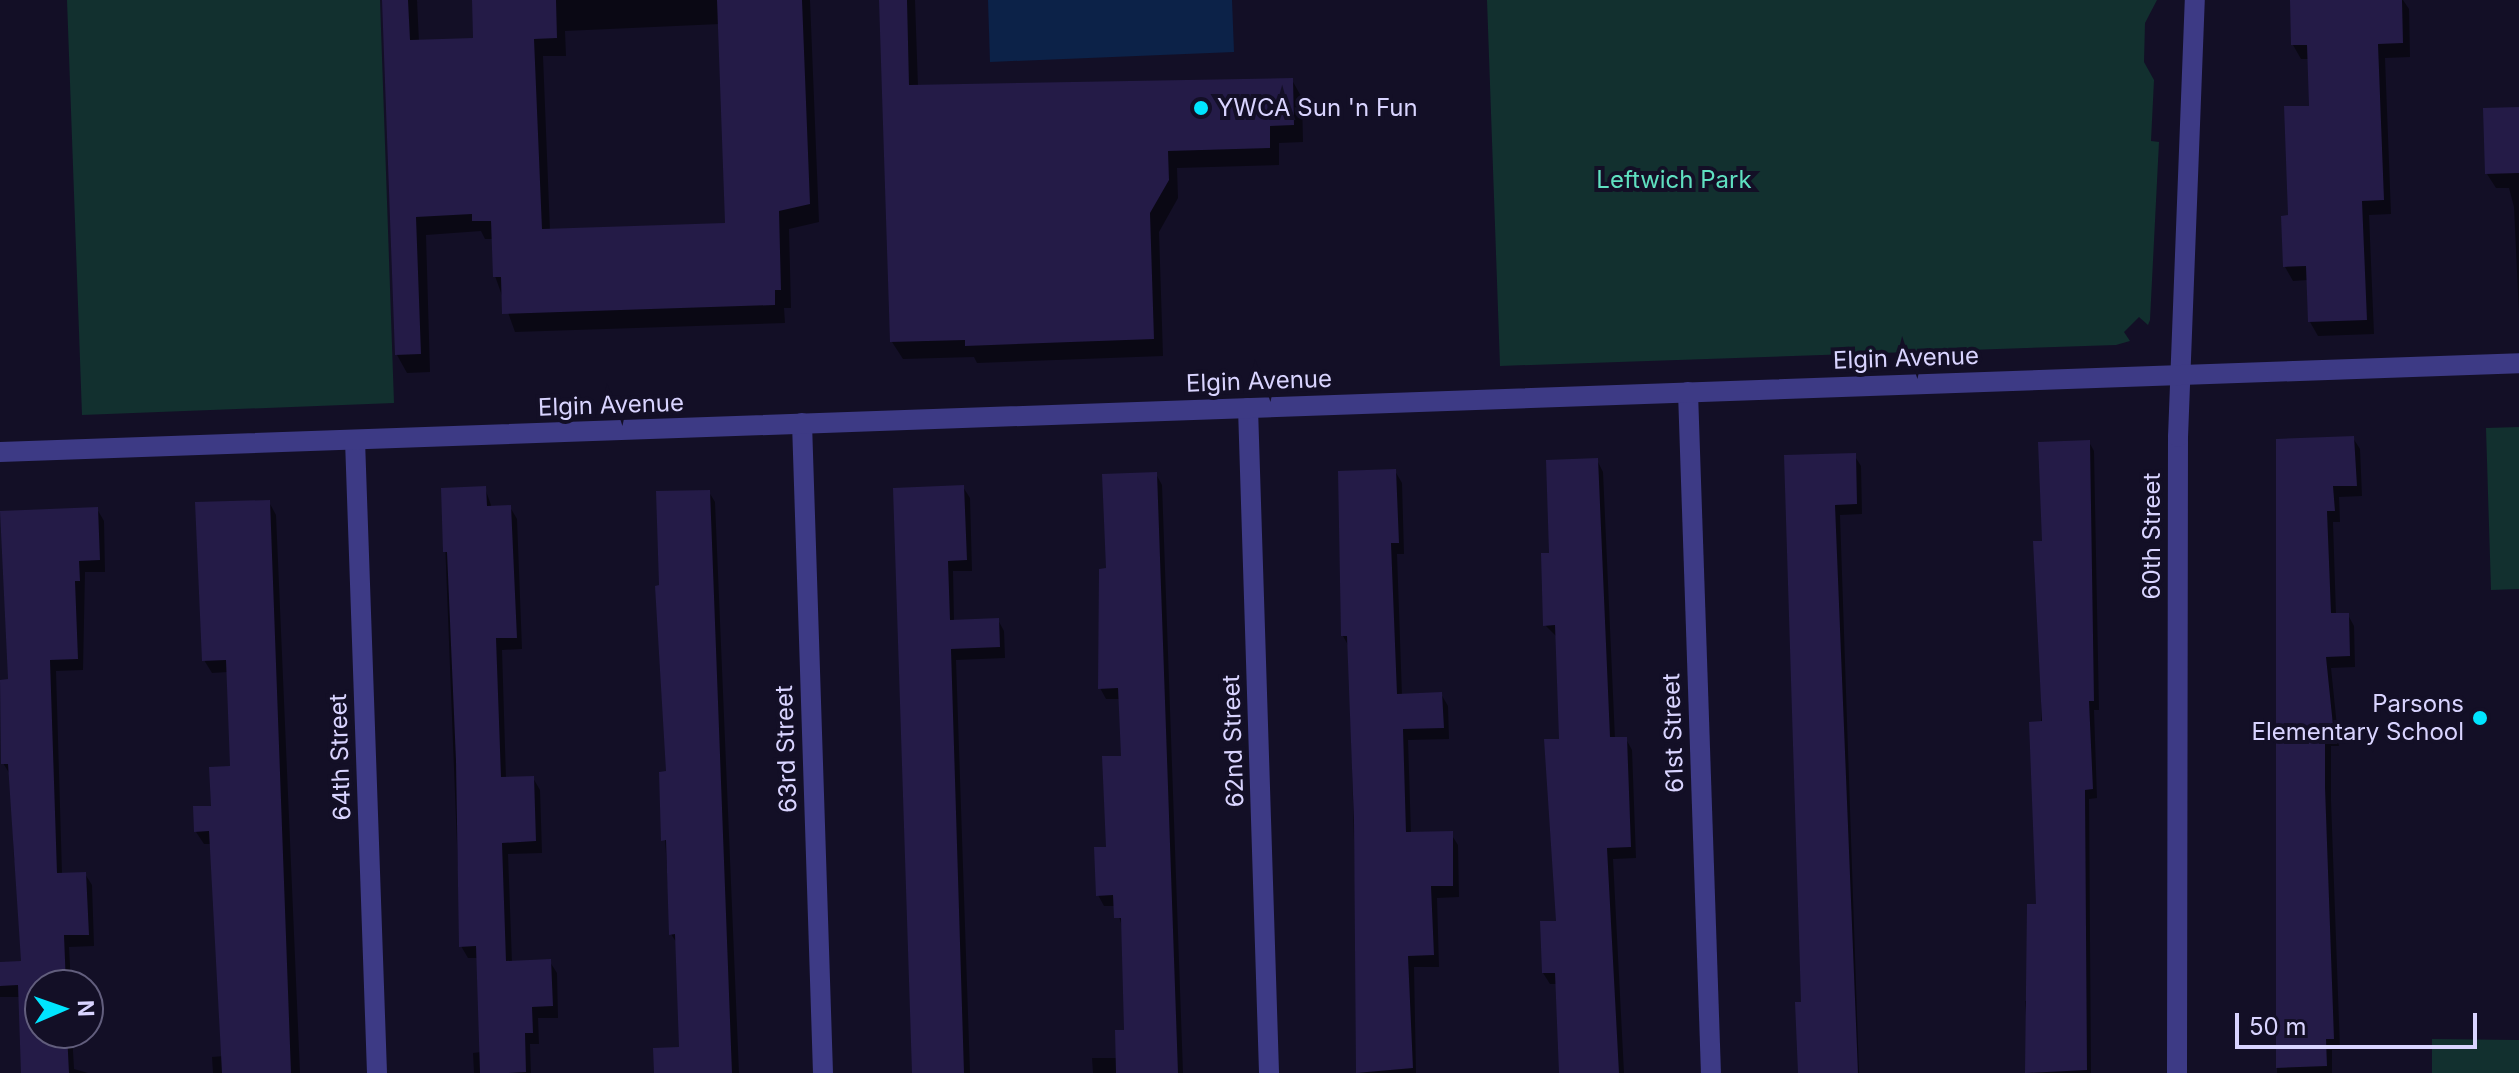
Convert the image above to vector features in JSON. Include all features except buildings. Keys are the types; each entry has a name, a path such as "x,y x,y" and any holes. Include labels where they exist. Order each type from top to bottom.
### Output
{"street":[{"name":"60th Street","path":"2177,1073 2180,374 2195,0"},
{"name":"Elgin Avenue","path":"0,452 2519,363"},
{"name":"61st Street","path":"1688,392 1711,1073"},
{"name":"62nd Street","path":"1248,408 1269,1073"},
{"name":"63rd Street","path":"802,423 823,1073"},
{"name":"64th Street","path":"355,440 377,1073"}],"green space":[{"path":"67,0 380,0 394,403 82,415"},
{"name":"Leftwich Park","path":"1487,0 2157,0 2145,23 2144,62 2154,80 2151,141 2159,142 2148,325 2139,317 2124,332 2130,341 2116,345 1500,366"},
{"path":"2519,427 2519,589 2491,590 2486,428"},
{"path":"2432,1039 2519,1040 2519,1073 2432,1073"}],"water":[{"path":"988,0 1232,0 1234,52 990,62"}],"place":[{"name":"YWCA Sun 'n Fun","path":"1201,108"},
{"name":"Parsons Elementary School","path":"2480,718"}]}
